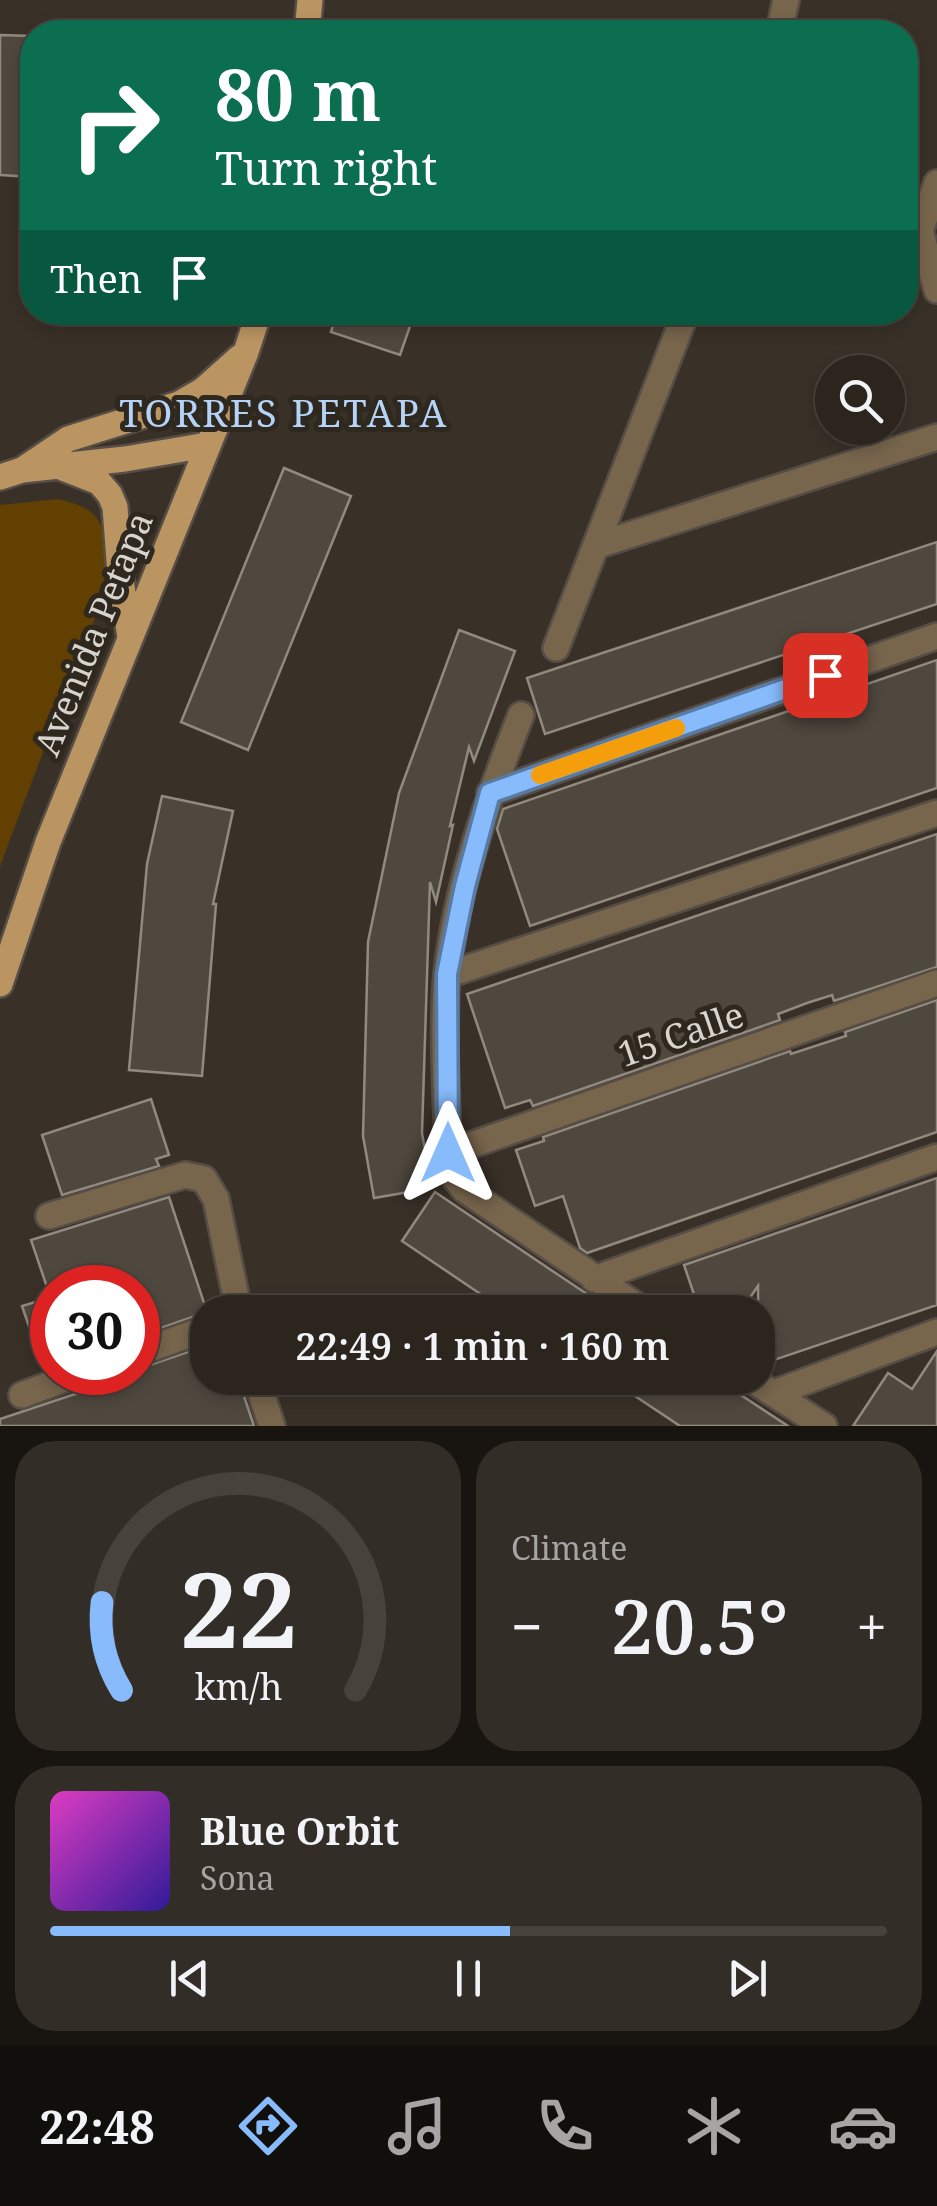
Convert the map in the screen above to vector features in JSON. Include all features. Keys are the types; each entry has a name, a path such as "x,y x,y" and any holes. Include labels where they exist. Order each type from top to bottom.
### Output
{"main road":[{"name":"Avenida Petapa","path":"0,984 48,842 255,325"},
{"path":"11,474 68,438 179,404 203,390 246,352"},
{"path":"11,474 207,445"},
{"path":"59,466 99,482 116,507 120,574 131,641"}],"street":[{"path":"918,221 937,183"},
{"path":"918,247 937,290"},
{"path":"556,648 681,325"},
{"path":"598,545 937,437"},
{"path":"490,793 937,636"},
{"path":"521,714 490,793 447,974 448,1153 456,1179 465,1190 619,1295"},
{"path":"447,974 937,813"},
{"name":"15 Calle","path":"448,1153 937,983"},
{"path":"594,1279 937,1157"},
{"path":"49,1216 185,1175 204,1179 216,1199 236,1295"},
{"path":"775,1393 937,1332"},
{"path":"160,1345 190,1334"},
{"path":"22,1394 30,1391"},
{"path":"775,1394 824,1426"},
{"path":"262,1395 272,1426"}],"shaded area":[{"path":"58,499 95,515 105,541 106,566 93,624 0,866 0,505"}],"building":[{"path":"0,35 20,36 20,176 0,175"},
{"path":"333,325 410,325 400,355 331,332"},
{"path":"284,468 351,496 248,750 181,722"},
{"path":"937,542 937,604 545,734 527,678"},
{"path":"459,630 515,651 474,761 469,747 436,902 430,882 422,1133 432,1188 374,1198 363,1136 368,942 399,793"},
{"path":"937,660 937,788 530,926 497,829 503,809"},
{"path":"162,796 233,811 213,904 202,1076 129,1070 147,864"},
{"path":"937,834 937,967 834,1001 832,995 807,1003 778,1014 780,1020 533,1106 530,1100 505,1108 467,994"},
{"path":"937,1000 937,1132 587,1253 580,1248 563,1196 535,1206 516,1150 544,1141 543,1137 790,1051 791,1054 846,1036 845,1032"},
{"path":"151,1099 169,1155 156,1159 159,1166 62,1195 42,1135"},
{"path":"937,1178 937,1305 775,1360 775,1295 758,1295 758,1286 752,1295 694,1295 684,1265"},
{"path":"435,1192 589,1295 482,1295 402,1241"},
{"path":"169,1197 201,1295 190,1295 190,1318 160,1328 160,1265 39,1265 31,1240"},
{"path":"30,1304 30,1329 22,1306"},
{"path":"190,1351 190,1395 244,1395 254,1426 0,1426 0,1419 72,1395 160,1395 160,1361"},
{"path":"937,1351 937,1426 853,1426 888,1373 912,1389"},
{"path":"634,1395 741,1395 788,1426 680,1426"}],"slow traffic":[{"path":"540,775 676,728"}],"district":[{"name":"TORRES PETAPA","path":"284,414"}],"route":[{"path":"448,1153 447,974 490,793 825,675"}]}
